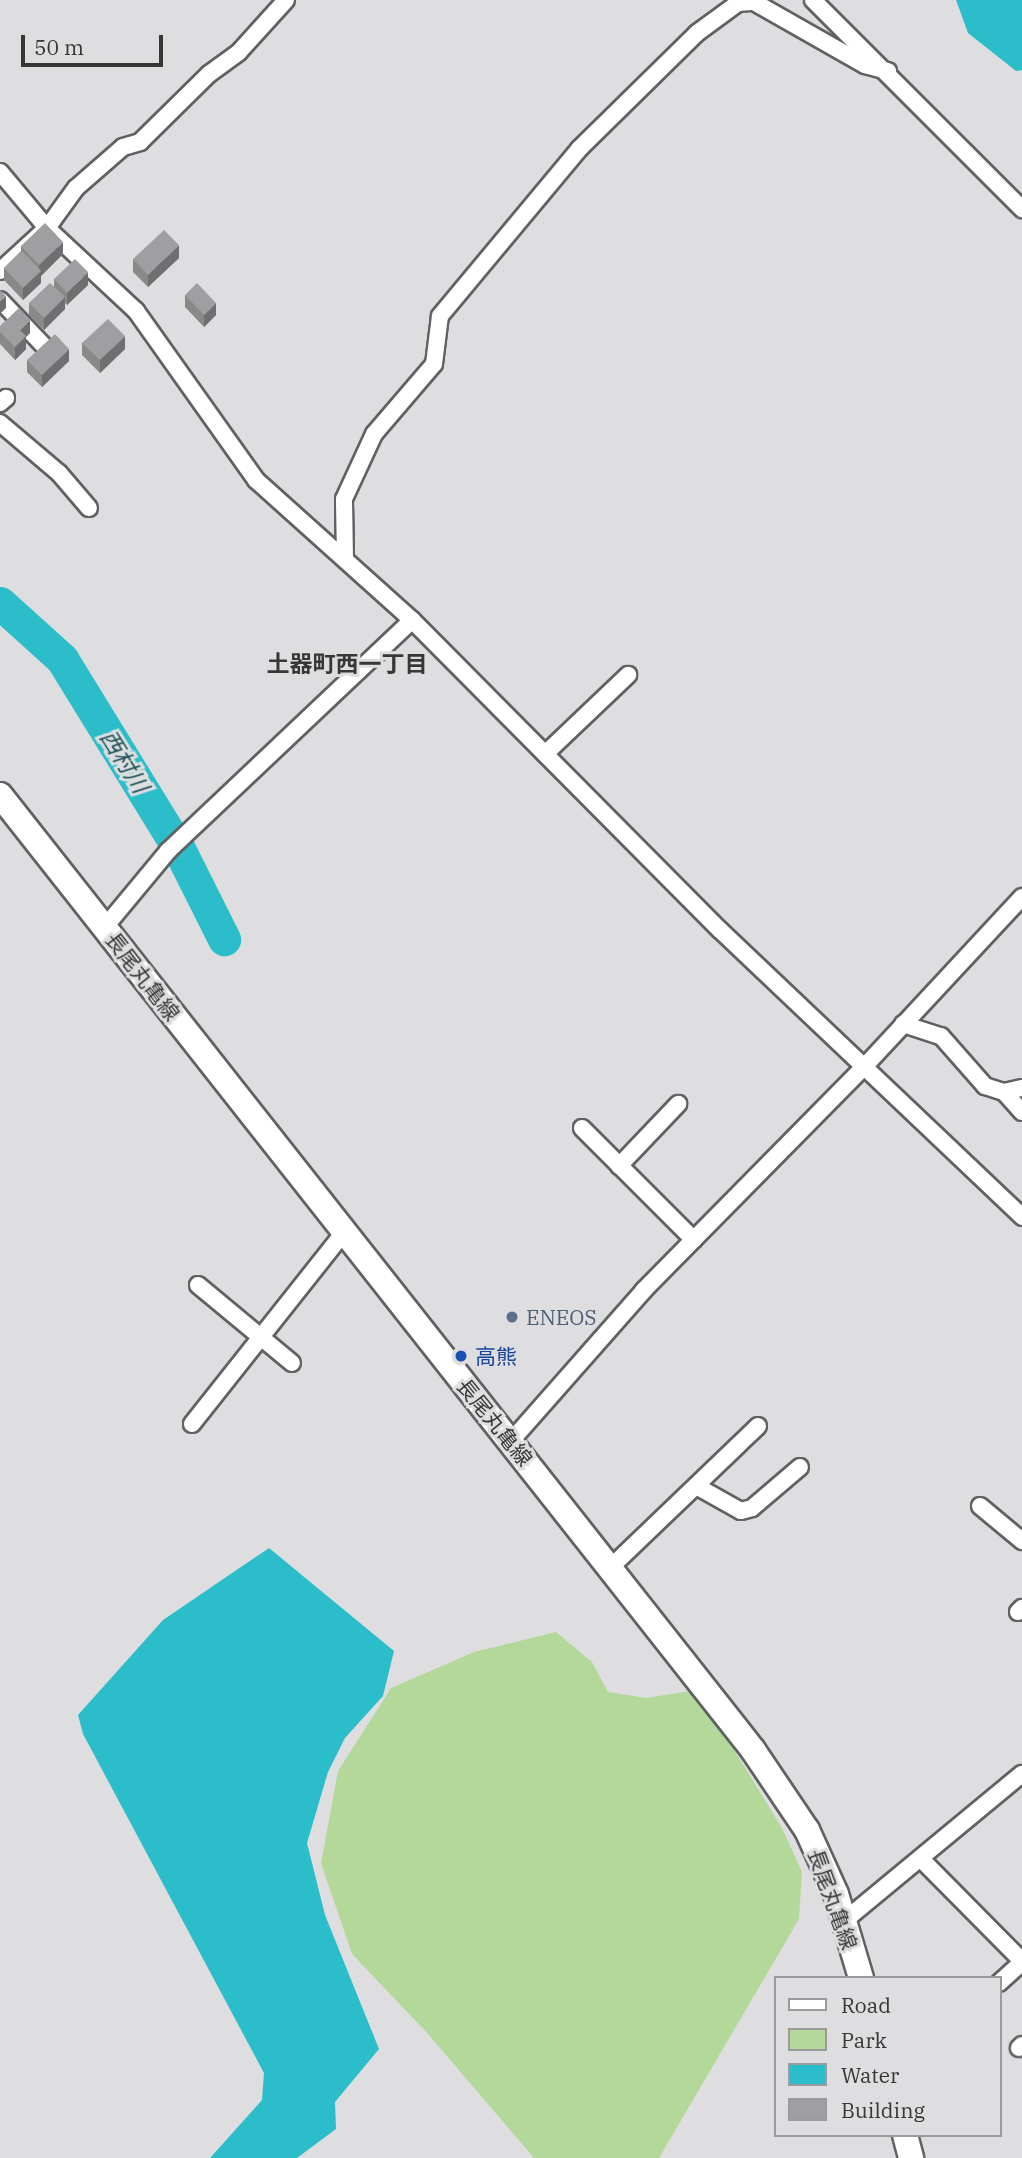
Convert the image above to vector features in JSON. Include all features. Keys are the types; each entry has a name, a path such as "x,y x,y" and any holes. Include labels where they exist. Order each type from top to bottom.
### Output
{"main road":[{"name":"長尾丸亀線","path":"0,795 753,1750 807,1830 844,1921 860,1976"},
{"path":"906,2137 911,2158"}],"street":[{"path":"0,271 47,228 76,188 124,147 140,142 209,74 239,52 286,0"},
{"path":"813,0 888,71 1022,209"},
{"path":"345,559 344,499 374,434 434,364 440,316 579,149 697,33 738,3 754,2 865,65 888,71"},
{"path":"0,172 47,228 135,311 256,480 412,620 864,1067 1022,1217"},
{"path":"0,300 45,347"},
{"path":"0,423 64,466 89,508"},
{"path":"104,927 168,851 412,620"},
{"path":"545,754 628,675"},
{"path":"511,1441 694,1240 864,1067 1022,897"},
{"path":"903,1024 941,1036 985,1086 1004,1092 1022,1088"},
{"path":"1004,1092 1022,1112"},
{"path":"620,1166 678,1104"},
{"path":"582,1128 694,1240"},
{"path":"192,1424 263,1340 344,1232"},
{"path":"198,1285 292,1363"},
{"path":"610,1568 698,1487 758,1426"},
{"path":"698,1487 741,1511 752,1508 800,1467"},
{"path":"980,1506 1022,1541"},
{"path":"844,1921 922,1860 1022,1774"},
{"path":"922,1860 1022,1961 1001,1981"}],"green space":[{"path":"556,1632 592,1662 608,1692 646,1698 690,1691 722,1730 782,1828 802,1872 799,1919 659,2158 534,2158 429,2035 352,1954 321,1863 338,1771 391,1688 474,1652"}],"water":[{"path":"956,0 1022,0 1022,70 1016,71 968,33"},
{"path":"269,1548 394,1651 383,1696 345,1738 328,1772 307,1843 325,1915 379,2049 335,2102 336,2129 297,2158 210,2158 262,2100 264,2073 83,1734 78,1715 163,1620"}],"building":[{"path":"45,223 63,242 39,265 21,246"},
{"path":"164,230 179,245 148,275 133,259"},
{"path":"22,251 41,271 23,288 4,268"},
{"path":"75,259 88,272 67,293 54,279"},
{"path":"50,283 65,297 44,318 29,303"},
{"path":"197,283 216,303 204,315 185,295"},
{"path":"0,290 6,296 0,301"},
{"path":"19,308 30,320 20,330 26,336 15,347 0,332 0,326"},
{"path":"108,319 125,336 100,360 82,343"},
{"path":"55,334 69,349 42,375 27,360"}],"waterway":[{"name":"西村川","path":"0,603 62,659 179,849 224,939"}],"place":[{"name":"ENEOS","path":"512,1317"},
{"name":"高熊","path":"461,1356"}],"district":[{"name":"土器町西一丁目","path":"347,663"}]}
